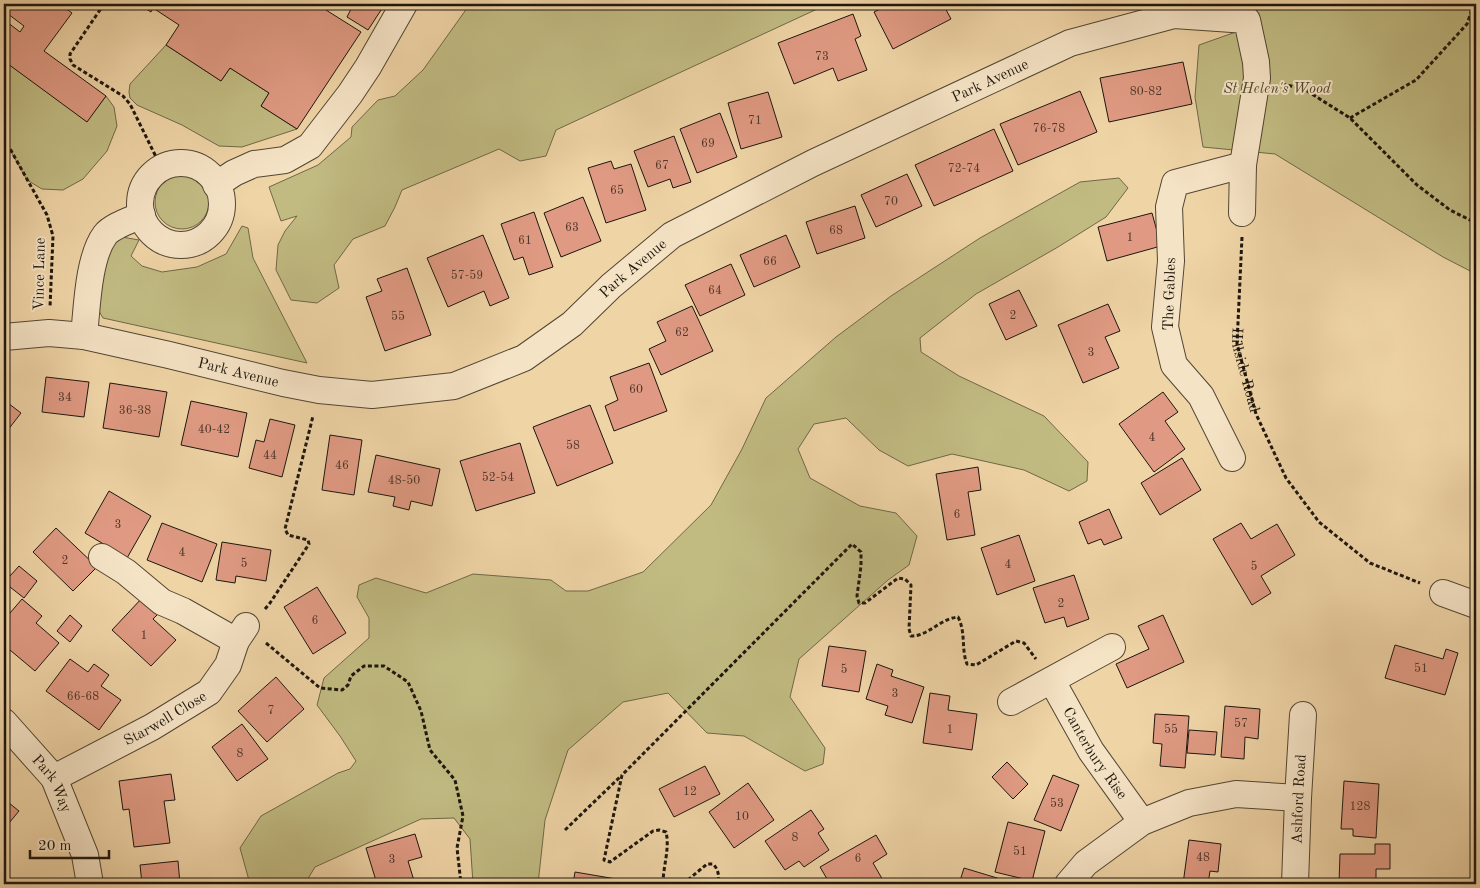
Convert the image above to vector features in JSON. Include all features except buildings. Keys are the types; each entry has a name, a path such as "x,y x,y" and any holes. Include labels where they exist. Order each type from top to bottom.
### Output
{"street":[{"path":"216,185 234,173 254,164 285,160 310,146 368,67 404,4"},
{"name":"Park Avenue","path":"4,337 49,333 84,336 319,390 372,395 454,386 524,358 572,324 611,286 672,235 813,163 1070,42 1174,15 1247,20 1256,62 1257,78"},
{"path":"1242,213 1243,165 1257,78"},
{"path":"192,165 204,170 216,185 220,191 222,205 219,219 212,231 202,240 188,245 174,245 161,240 150,231 142,219 140,206 147,182 155,173 166,166 192,165"},
{"name":"The Gables","path":"1232,458 1201,396 1174,365 1165,328 1171,261 1169,207 1175,183 1243,165"},
{"path":"84,336 94,258 106,235 123,223 142,215"},
{"path":"102,557 126,572 162,602 241,634"},
{"path":"135,563 156,578 176,598 183,610"},
{"path":"1443,593 1476,605"},
{"name":"Starwell Close","path":"54,778 152,727 209,692 228,665 241,634"},
{"path":"1011,702 1112,647"},
{"name":"Canterbury Rise","path":"1052,681 1091,751 1142,822"},
{"name":"Ashford Road","path":"1295,884 1303,715"},
{"name":"Park Way","path":"4,722 54,778 85,855 90,884"},
{"path":"1068,884 1086,863 1142,822 1189,803 1236,794 1298,798"}],"path":[{"path":"104,4 70,54 70,59 73,66 123,96 130,104 143,127 162,169"},
{"path":"1350,118 1416,80 1467,24 1474,4"},
{"path":"1257,78 1304,89 1350,118 1417,184 1450,210 1476,223"},
{"name":"Vince Lane","path":"4,138 47,215 53,236 49,333"},
{"name":"Hillside Road","path":"1242,213 1237,344 1256,414 1286,478 1319,522 1370,563 1443,593"},
{"path":"319,390 285,528 288,535 308,540 310,544 270,603 241,634 320,688 342,690 348,685 351,676 364,666 384,666 408,682 421,711 430,750 455,780 463,816 458,848 461,884"},
{"path":"565,830 622,776 852,544 860,552 861,566 856,596 859,603 865,603 898,578 905,579 911,586 909,629 911,636 919,636 948,618 958,617 962,626 964,655 968,664 976,664 1016,641 1024,643 1052,681"},
{"path":"622,776 604,860 610,862 652,831 666,832 668,840 663,884"},
{"path":"684,884 707,864 713,864 718,872 718,884"}],"green space":[{"path":"470,4 828,4 556,130 546,156 520,161 499,149 402,190 385,226 353,239 334,265 339,288 317,303 291,300 276,270 278,245 285,231 297,216 281,221 269,187 318,165 351,137 352,127 378,100 395,96 423,70"},
{"name":"St Helen's Wood","path":"1244,4 1476,4 1476,274 1443,257 1275,154 1203,147 1195,97 1199,45 1250,27"},
{"path":"166,45 221,81 230,68 269,93 261,106 297,129 242,147 219,146 182,125 137,105 130,98 130,84"},
{"path":"4,61 87,121 106,96 114,107 117,126 107,151 83,179 63,190 42,189 27,180 4,139"},
{"path":"182,175 192,177 201,183 207,192 209,202 207,212 201,221 192,227 182,229 172,227 163,221 157,212 155,202 157,192 163,183 172,177"},
{"path":"1119,178 1128,188 1106,217 976,294 920,338 921,352 959,376 1044,416 1088,462 1087,481 1069,491 1024,470 952,454 908,466 879,450 846,418 814,424 798,449 810,478 860,506 896,513 917,536 909,565 888,580 799,659 790,697 825,748 823,764 805,771 744,736 707,733 668,693 623,702 568,750 545,820 538,884 473,884 470,839 454,818 421,819 315,867 306,882 301,884 250,884 240,848 261,816 338,773 350,769 356,761 317,705 324,678 369,638 369,618 357,597 359,585 376,578 426,593 473,574 551,580 566,591 588,591 643,572 711,505 742,449 766,398 836,337 891,296 980,238 1080,182"},
{"path":"242,226 248,228 253,258 307,363 103,318 96,306 105,247 122,237 139,240 131,256 142,266 162,272 197,267 226,254"}]}
